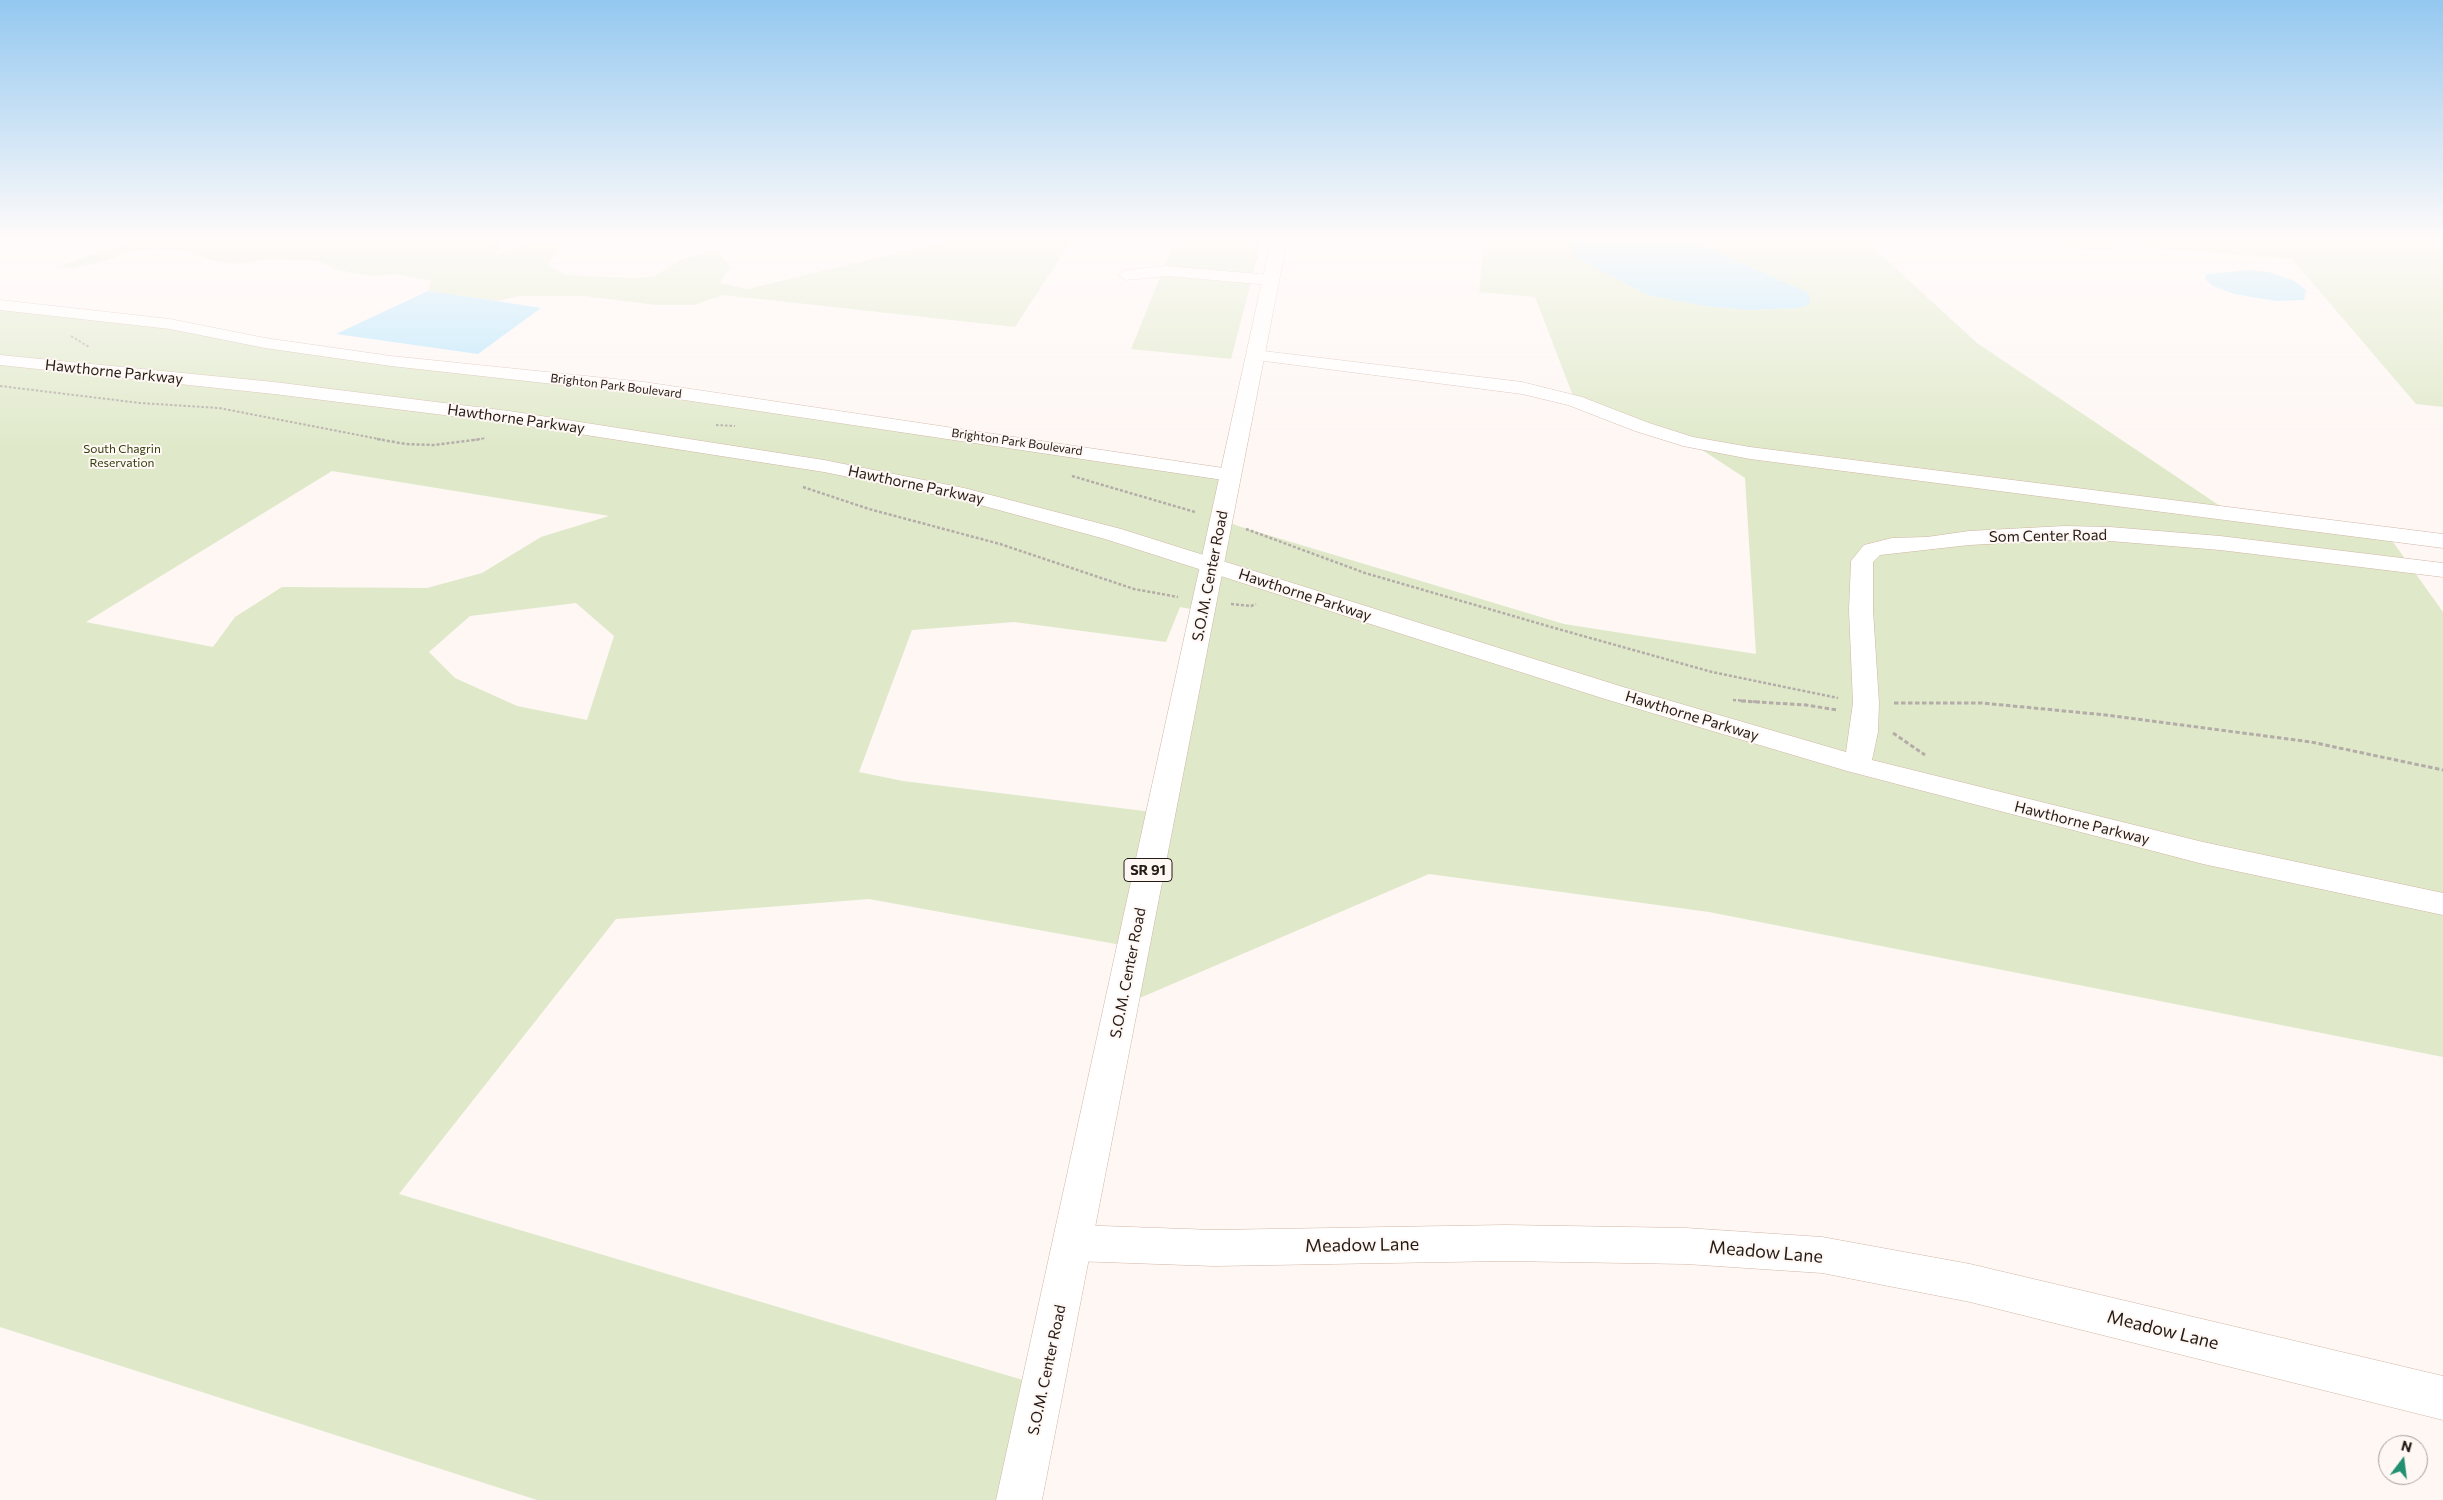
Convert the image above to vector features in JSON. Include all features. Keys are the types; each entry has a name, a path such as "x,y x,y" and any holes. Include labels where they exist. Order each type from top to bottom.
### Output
{"street":[{"name":"Brighton Park Boulevard","path":"45,310 161,323 265,343 391,361 644,388 1230,474"},
{"name":"S.O.M. Center Road","path":"1019,1500 1074,1242 1264,310"},
{"path":"1255,356 1522,388 1575,401 1642,427 1690,442 1750,453 2443,541"},
{"name":"Hawthorne Parkway","path":"0,360 415,404 815,465 955,492 1034,511 1212,565 1614,693 1857,764 2204,853 2443,904"},
{"name":"Som Center Road","path":"1857,764 1864,732 1866,703 1860,610 1862,561 1872,550 1892,546 1927,544 1969,538 2064,533 2110,534 2220,543 2443,570"},
{"name":"Meadow Lane","path":"1074,1242 1214,1248 1505,1243 1667,1245 1822,1255 1970,1283 2443,1398"}],"path":[{"path":"0,386 140,403 219,408 406,444 434,444 488,438"},
{"path":"800,486 868,509 1000,544 1134,589 1182,597"},
{"path":"1232,604 1251,606 1259,602"}],"green space":[{"name":"South Chagrin Reservation","path":"0,310 61,310 265,343 582,380 1230,475 1221,519 1238,526 1564,624 1756,654 1745,478 1690,442 1575,401 1540,310 1941,310 1977,343 2235,516 2388,535 2443,612 2443,1057 1709,912 1429,874 1121,1006 1132,947 869,899 616,919 399,1194 1043,1386 1019,1500 537,1500 0,1327","holes":["332,471 609,516 541,537 482,573 427,588 282,587 235,617 213,647 86,622","576,603 614,636 587,720 517,706 455,678 429,652 470,616","1180,607 1201,611 1160,813 903,781 859,772 912,630 1014,622 1166,642"]},
{"path":"860,310 1026,310 1015,327"},
{"path":"1147,310 1244,310 1231,359 1131,349"},
{"path":"2336,310 2443,310 2443,407 2416,404"}],"water":[{"path":"387,310 538,310 478,354 336,334"}]}
